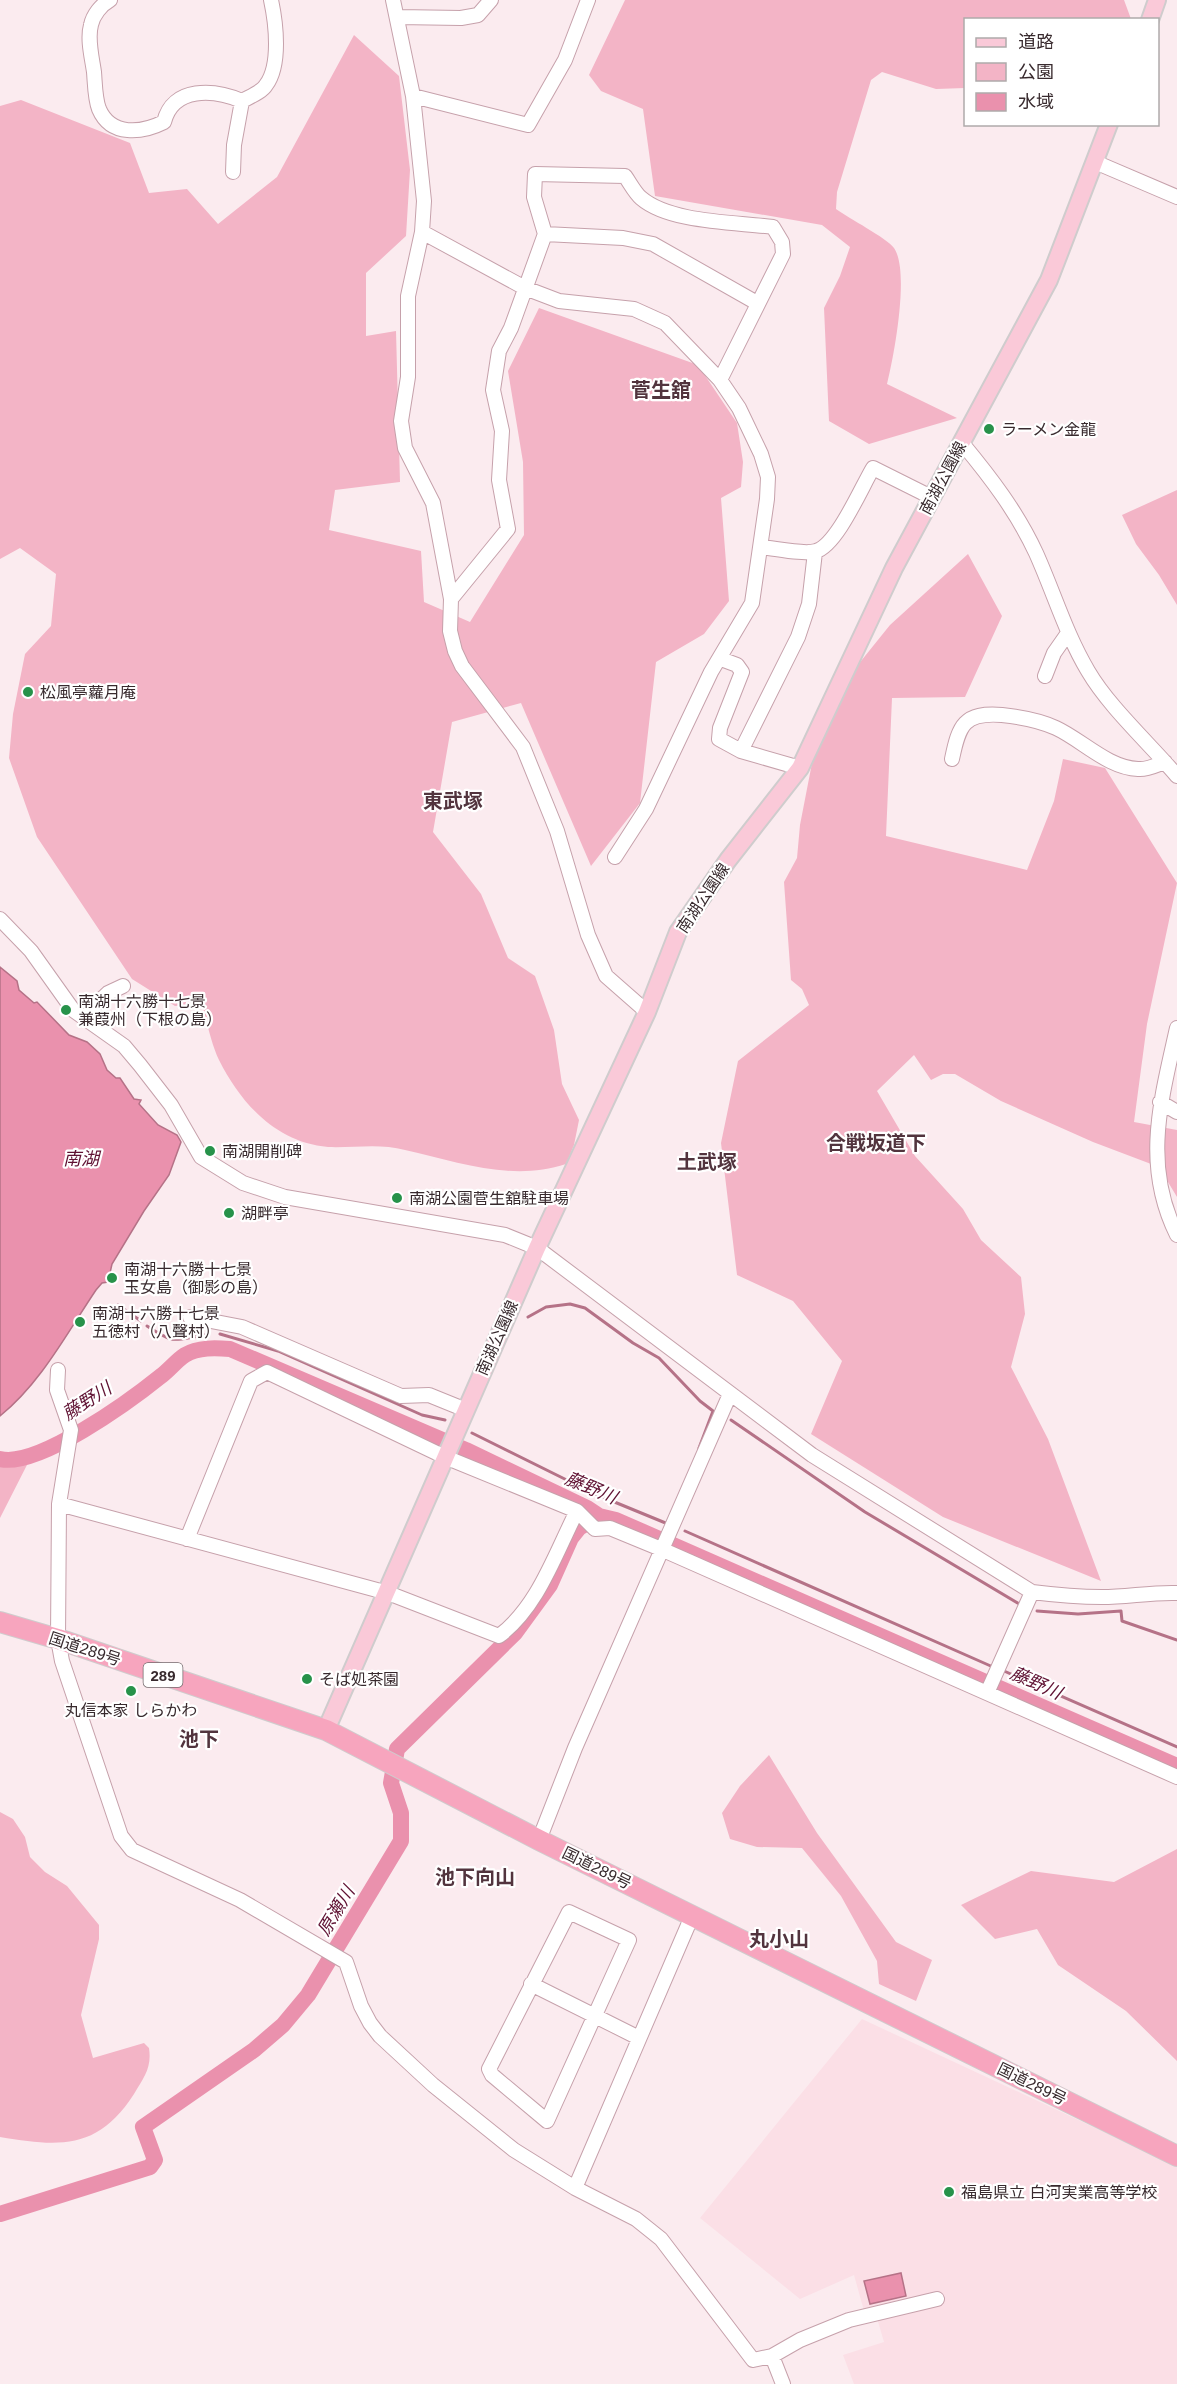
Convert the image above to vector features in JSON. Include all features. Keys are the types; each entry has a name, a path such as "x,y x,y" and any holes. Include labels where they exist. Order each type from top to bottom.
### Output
{"highway":[{"name":"国道289号","path":"0,1622 58,1639 326,1730 539,1840 1177,2156"}],"main road":[{"path":"1150,18 1157,0"},
{"name":"南湖公園線","path":"326,1730 388,1593 465,1410 537,1248 647,1012 678,932 728,860 800,768 894,568 1049,280 1108,126"}],"street":[{"path":"110,0 101,5 91,25 91,48 99,110 115,128 127,131 152,129 164,122 167,109 182,95 203,93 243,101 266,86 272,70 277,36 271,0"},
{"path":"393,0 413,96 424,201 422,232 408,296 408,377 401,421 405,448 433,503 451,599 450,631 454,651 462,666 523,747 557,831 588,935 603,970 636,1004 647,1012"},
{"path":"398,17 461,18 478,15 491,0"},
{"path":"413,96 528,125 565,60 588,0"},
{"path":"233,172 234,145 243,101"},
{"path":"1095,162 1177,197"},
{"path":"451,599 508,529 499,480 502,431 493,390 499,351 545,234 534,197 536,174 625,176 640,197 655,208 718,221 773,227 782,243 783,254 720,380"},
{"path":"422,232 525,288 559,301 634,309 665,324 720,380 752,433 768,477 761,547 752,603 711,672 646,809 615,857"},
{"path":"545,234 623,238 653,244 757,303"},
{"path":"962,443 997,484 1018,517 1036,554 1068,633 1089,673 1177,776"},
{"path":"761,547 815,552 834,537 873,468 933,498"},
{"path":"741,751 798,637 808,604 815,552"},
{"path":"1045,676 1054,653 1068,633"},
{"path":"721,658 737,665 742,672 720,728 719,739 741,751 800,768"},
{"path":"952,759 961,727 973,716 990,714 1037,721 1057,728 1129,768 1150,768 1165,762"},
{"path":"0,919 31,951 74,1010 124,1046 171,1105 201,1156 243,1183 285,1197 505,1235 537,1248 812,1455 1032,1592 1063,1596 1104,1597 1156,1592 1177,1593"},
{"path":"92,1008 108,993 123,986"},
{"path":"1177,1028 1157,1120 1157,1177 1177,1235"},
{"path":"1160,1102 1177,1112"},
{"path":"190,1317 243,1327 401,1396 429,1395 465,1410"},
{"path":"58,1370 57,1390 71,1436 59,1504 58,1639 62,1661 121,1836 132,1850 240,1900 346,1962 369,2024 380,2036 433,2085 514,2150 575,2188 636,2219 661,2239 753,2360 772,2356 800,2340 849,2320 937,2299"},
{"path":"187,1539 251,1382 267,1372 445,1457 585,1519 661,1549 1177,1777"},
{"path":"539,1840 575,1748 730,1394"},
{"path":"59,1504 388,1593 499,1636 515,1624 529,1605 585,1519"},
{"path":"987,1694 1032,1592"},
{"path":"569,1911 629,1940 547,2121 492,2075 489,2069 531,1984 569,1911"},
{"path":"575,2188 692,1916"},
{"path":"531,1984 639,2038"},
{"path":"772,2356 783,2384"}],"shaded area":[{"name":"福島県立 白河実業高等学校","path":"862,2019 1177,2166 1177,2384 854,2384 843,2355 884,2342 874,2308 864,2311 854,2275 800,2299 700,2218"}],"green space":[{"path":"625,0 1124,0 1131,18 964,18 964,88 936,89 882,72 871,80 837,192 836,209 890,244 899,259 901,294 887,384 957,418 869,444 829,421 824,308 840,276 850,247 822,225 655,196 643,109 601,91 589,75"},
{"path":"354,35 399,76 410,170 406,236 366,273 366,336 396,331 400,482 335,490 329,530 421,551 424,602 470,622 524,535 523,462 508,371 539,308 698,365 737,423 743,462 741,487 721,498 729,601 704,634 656,662 640,803 591,866 521,703 452,722 433,832 481,894 508,958 535,976 554,1030 562,1084 579,1120 574,1145 566,1164 546,1169 505,1171 396,1148 328,1147 293,1138 277,1129 250,1106 228,1076 211,1040 202,1004 175,1006 132,979 37,837 9,758 13,714 25,654 51,626 56,574 20,548 0,559 0,106 21,100 130,143 149,193 187,189 218,224 277,177"},
{"path":"1177,490 1177,605 1136,544 1122,515"},
{"path":"968,554 1002,616 965,697 892,698 886,836 1027,870 1054,801 1063,759 1105,768 1177,883 1147,1024 1134,1122 1177,1130 1177,1197 1159,1167 1093,1142 1001,1101 955,1074 943,1074 931,1080 914,1055 877,1091 915,1156 963,1209 981,1240 1021,1277 1025,1314 1011,1367 1048,1439 1101,1581 943,1517 811,1434 842,1361 793,1301 737,1275 721,1143 738,1061 809,1005 802,989 791,980 784,882 797,858 800,825 819,727 832,697 890,625"},
{"path":"0,1459 30,1459 0,1518"},
{"path":"769,1755 817,1833 896,1942 932,1960 916,2001 879,1984 877,1961 841,1896 802,1848 757,1847 730,1839 722,1813 740,1786"},
{"path":"0,1812 13,1819 25,1837 30,1857 45,1872 67,1886 99,1925 99,1939 81,2015 93,2058 144,2043 149,2048 150,2055 146,2072 134,2094 120,2112 106,2126 92,2135 76,2140 59,2143 0,2137"},
{"path":"1177,1849 1177,2061 1126,2011 1058,1965 1037,1929 995,1939 961,1905 1031,1871 1114,1882"}],"water":[{"name":"南湖","path":"0,967 17,981 19,990 34,1003 37,1002 69,1035 87,1042 100,1054 107,1070 116,1078 120,1078 134,1099 141,1100 139,1104 158,1125 177,1135 181,1142 169,1175 112,1264 108,1282 102,1283 96,1290 41,1373 15,1403 0,1416"},
{"path":"901,2273 906,2296 870,2304 864,2281"}],"waterway":[{"path":"528,1317 546,1307 570,1304 585,1308 633,1343 659,1358 700,1401 713,1411 699,1448"},
{"path":"118,1305 141,1321"},
{"path":"147,1326 174,1340 204,1335"},
{"path":"220,1334 278,1351 422,1415 445,1420"},
{"name":"藤野川","path":"0,1459 17,1459 37,1453 83,1430 128,1401 190,1352 230,1349 466,1450 587,1508 599,1516 616,1520 1177,1766"},
{"path":"731,1420 865,1512 1021,1605"},
{"path":"472,1433 595,1494 668,1524"},
{"name":"原瀬川","path":"0,2214 150,2167 155,2160 143,2127 254,2050 283,2025 308,1995 401,1841 401,1813 391,1783 397,1749 515,1633 550,1585 571,1538 579,1528 599,1516"},
{"path":"685,1531 993,1667"},
{"path":"1037,1611 1078,1614 1121,1611 1122,1621 1177,1640"},
{"path":"1004,1671 1177,1747"}],"place":[{"name":"ラーメン金龍","path":"989,429"},
{"name":"松風亭蘿月庵","path":"28,692"},
{"name":"南湖十六勝十七景 兼葭州（下根の島）","path":"66,1010"},
{"name":"南湖開削碑","path":"210,1151"},
{"name":"南湖公園菅生舘駐車場","path":"397,1198"},
{"name":"湖畔亭","path":"229,1213"},
{"name":"南湖十六勝十七景 玉女島（御影の島）","path":"112,1278"},
{"name":"南湖十六勝十七景 五徳村（八聲村）","path":"80,1322"},
{"name":"そば処茶園","path":"307,1679"},
{"name":"丸信本家 しらかわ","path":"131,1691"},
{"name":"福島県立 白河実業高等学校","path":"949,2192"}],"district":[{"name":"菅生舘","path":"661,390"},
{"name":"東武塚","path":"453,801"},
{"name":"合戦坂道下","path":"876,1143"},
{"name":"土武塚","path":"707,1162"},
{"name":"池下","path":"199,1739"},
{"name":"池下向山","path":"475,1877"},
{"name":"丸小山","path":"779,1939"}]}
